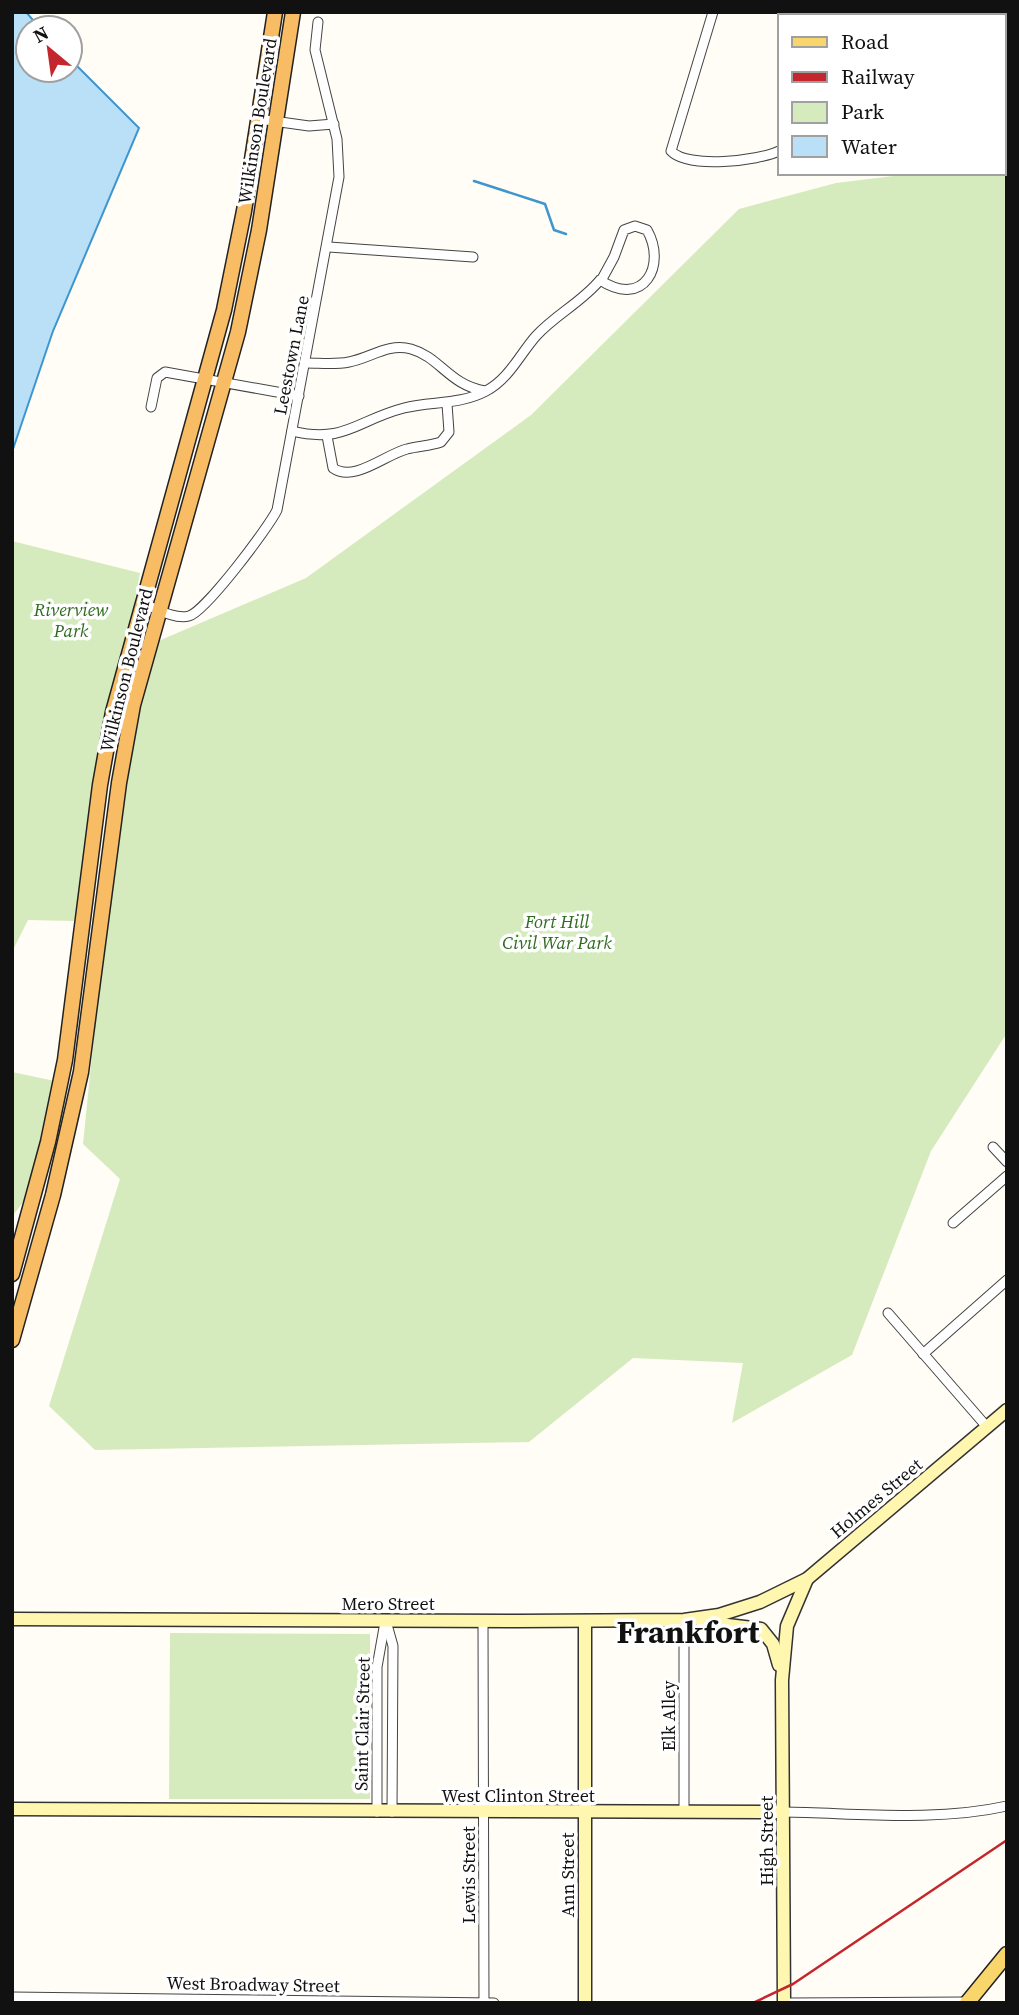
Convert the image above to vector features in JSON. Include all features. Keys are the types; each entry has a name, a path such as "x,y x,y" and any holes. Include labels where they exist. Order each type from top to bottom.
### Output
{"highway":[{"name":"Wilkinson Boulevard","path":"12,1274 60,1085 108,736 142,603 207,379 235,261 275,12"},
{"name":"Wilkinson Boulevard","path":"12,1340 50,1204 76,1097 123,756 159,610 225,381 254,256 293,12"}],"main road":[{"name":"Holmes Street","path":"760,1602 807,1579 1007,1410"},
{"name":"High Street","path":"784,2003 782,1680 787,1626 807,1579"},
{"name":"Mero Street","path":"12,1619 684,1620 719,1615 760,1602"},
{"name":"Ann Street","path":"584,1620 585,2003"},
{"name":"High Street","path":"684,1620 749,1625 761,1629 773,1644 782,1680"},
{"name":"West Clinton Street","path":"12,1809 784,1812"},
{"path":"967,2003 1007,1954"}],"street":[{"path":"713,12 671,151 686,158 709,161 747,160 778,151"},
{"name":"Leestown Lane","path":"142,603 178,616 197,612 262,535 277,510 329,247 340,177 334,124 315,50 318,22"},
{"path":"259,118 309,126 334,124"},
{"path":"292,431 327,436 343,433 402,409 447,404 486,391 514,367 541,331 600,280 614,257 621,232 635,226 649,233 653,252 649,275 642,287 628,292 616,290 600,280"},
{"path":"329,247 473,257"},
{"path":"306,363 350,362 391,348 409,349 425,355 449,377 466,386 486,391"},
{"path":"151,407 156,382 162,373 225,381 299,396"},
{"path":"463,399 466,386"},
{"path":"327,436 333,468 344,473 355,471 402,450 443,441 449,429 447,404"},
{"path":"993,1147 1007,1162"},
{"path":"953,1223 1007,1176"},
{"path":"923,1354 1007,1280"},
{"path":"888,1313 986,1427"},
{"name":"Elk Alley","path":"684,1620 684,1812"},
{"name":"Saint Clair Street","path":"377,1812 377,1667 386,1621"},
{"name":"Saint Clair Street","path":"386,1621 393,1646 392,1812"},
{"name":"Lewis Street","path":"483,1621 484,2003"},
{"name":"West Clinton Street","path":"784,1812 921,1814 984,1811 1007,1806"},
{"name":"West Broadway Street","path":"12,1997 494,2003"},
{"path":"790,2003 967,2003"}],"green space":[{"name":"Fort Hill Civil War Park","path":"1005,152 1007,1033 931,1151 852,1355 732,1423 743,1363 633,1358 529,1442 95,1450 49,1406 120,1179 83,1144 121,768 149,645 306,578 531,415 739,209 836,183 902,175 1005,175"},
{"name":"Riverview Park","path":"12,541 140,573 74,921 28,920 12,952"},
{"path":"12,1072 55,1081 26,1198 12,1217"},
{"path":"170,1633 370,1634 370,1799 169,1799"}],"water":[{"path":"12,12 26,12 28,14 14,14 14,84 84,84 84,73 139,128 53,331 12,452"}],"waterway":[{"path":"474,181 545,204 554,230 566,234"}],"railway":[{"path":"753,2003 793,1984 1007,1840"}],"district":[{"name":"Frankfort","path":"688,1632"}]}
